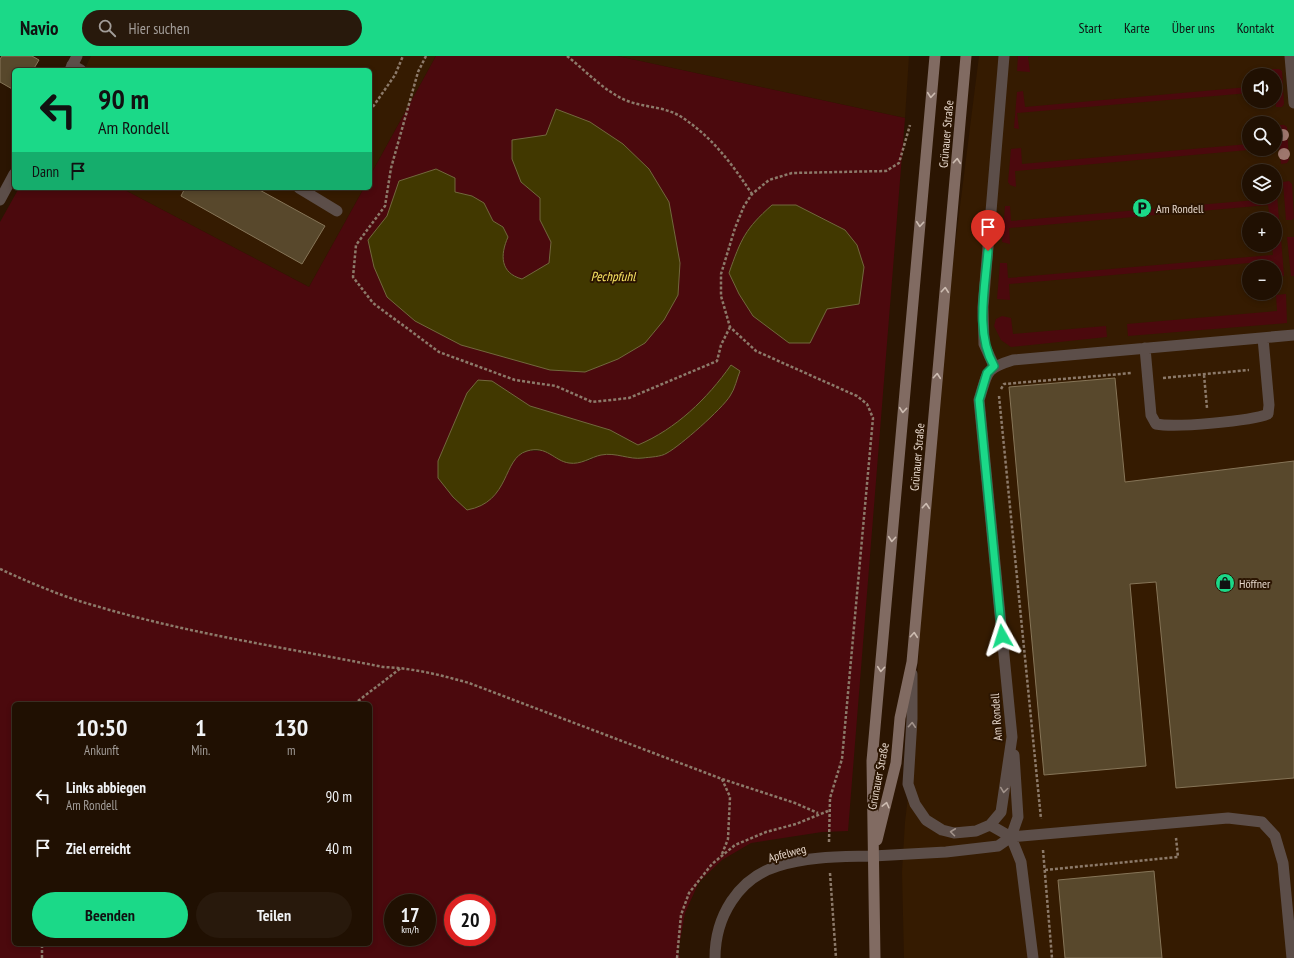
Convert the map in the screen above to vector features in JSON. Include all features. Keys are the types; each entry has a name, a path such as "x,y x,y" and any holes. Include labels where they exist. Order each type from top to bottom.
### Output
{"main road":[{"name":"Grünauer Straße","path":"875,958 872,761 935,56"},
{"name":"Grünauer Straße","path":"873,856 896,763 900,718 912,662 966,56"}],"street":[{"path":"1004,56 983,307 984,344 990,370 1013,360 1294,334"},
{"path":"1290,56 1294,103"},
{"path":"0,200 12,178"},
{"path":"301,190 337,211"},
{"path":"1145,348 1151,414 1156,424 1166,426 1258,418 1268,414 1269,405 1263,338"},
{"name":"Am Rondell","path":"990,370 979,400 1012,737 1001,812 990,825"},
{"path":"912,662 912,719 908,784 915,804 926,820 942,830 954,833 976,831 990,825 1011,837 1228,818 1262,822 1275,836 1283,864 1292,958"},
{"path":"1012,737 1018,817 1011,837 1021,862 1033,958"},
{"name":"Apfelweg","path":"715,958 717,934 721,918 730,903 742,889 758,875 778,866 810,859 946,852 998,846 1011,837"}],"path":[{"path":"372,108 395,75 403,56"},
{"path":"426,56 418,72 391,168 385,206 356,245 353,277 373,303 439,352 515,380 556,386 592,402 629,398 717,361 721,345 730,327"},
{"path":"567,56 602,86 624,99 639,105 663,110 682,117 702,132 726,155 752,194"},
{"path":"836,958 829,858 828,810 833,784 842,760 873,418 867,404 857,396 756,351 730,327 721,296 721,274 735,228 744,206 752,194 769,180 792,174 886,171 899,163 910,129 911,119"},
{"path":"1052,958 1042,835 999,393 1004,384 1147,376 1204,375 1266,368"},
{"path":"1204,375 1208,422"},
{"path":"0,569 62,595 158,623 383,667 402,668 441,675 470,684 722,779 795,803 818,814"},
{"path":"357,702 402,668"},
{"path":"722,779 730,797 728,839 722,854"},
{"path":"677,958 681,915 688,893 722,854 735,845 760,835 796,824 828,810"},
{"path":"1045,870 1178,857 1175,823"},
{"path":"42,946 42,958"}],"shaded area":[{"path":"91,56 436,56 372,172 372,68 85,68"},
{"path":"436,56 617,56 905,118 848,831 822,832 751,843 722,860 699,882 685,913 678,952 680,958 0,958 0,222 18,190 125,190 309,287 363,190 372,190 372,172","holes":["557,109 669,202 680,263 678,295 645,343 618,359 585,372 550,370 368,240 387,216 455,192 472,196 483,203 493,221 503,227 508,237 505,244 503,257 506,268 509,272 522,279 550,263 551,241 540,220 540,197 521,182 512,141 546,135","772,205 796,205 845,230 859,304 827,309 789,343 753,316 729,273 745,235 763,213","731,366 704,423 666,454 641,459 614,454 600,455 588,461 569,463 545,451 527,451 515,457 460,412 467,393 492,381 530,406 610,430 638,445 665,431 690,412 712,390"]},
{"path":"617,56 909,56 905,118"},
{"path":"979,56 1294,56 1294,958 904,958 902,872 905,822 913,754 931,436"},
{"path":"1018,56 1033,56 1028,57 1030,72 1017,71"},
{"path":"1282,71 1284,104 1282,107"},
{"path":"1242,88 1242,94 1017,113 1019,129 1014,128 1017,92 1023,91 1025,107"},
{"path":"1282,125 1284,125 1287,127 1289,160 1287,163 1281,164"},
{"path":"1242,145 1242,151 1015,171 1016,187 1010,185 1008,182 1011,149 1021,148 1022,164"},
{"path":"1289,181 1292,184 1294,218 1292,220 1286,220 1283,182"},
{"path":"125,190 363,190 309,287"},
{"path":"1242,201 1242,204 1278,204 1278,212 1269,212 1268,205 1009,228 1010,244 1002,242 1005,206 1010,206 1011,221"},
{"path":"1287,237 1294,237 1294,276 1291,276"},
{"path":"1282,251 1284,276 1282,276 1282,260 1242,260 1242,264 1009,284 1010,300 997,299 1000,263 1007,263 1008,278 1273,255 1273,252 1282,252"},
{"path":"1282,294 1286,294 1287,323 1128,336 1127,324 1277,311 1276,300 1282,300"},
{"path":"1002,316 1011,318 1013,334 1106,326 1107,337 1011,347 1001,340 994,326 996,319"}],"water":[{"name":"Pechpfuhl","path":"556,109 590,122 623,144 649,169 669,202 680,263 678,295 664,320 645,343 618,359 585,372 550,370 461,345 415,321 387,297 374,267 368,240 387,216 399,181 436,169 455,178 455,192 472,196 484,203 493,221 503,227 508,237 505,244 503,257 506,268 509,272 522,279 549,263 551,242 540,220 540,198 521,182 512,159 512,140 546,135"},
{"path":"772,205 796,205 845,230 857,245 864,267 859,304 827,309 810,343 789,343 753,316 739,294 729,273 745,235 763,213"},
{"path":"731,365 740,371 735,387 726,402 700,427 665,454 655,457 633,458 607,454 582,462 569,463 540,450 527,451 519,455 513,462 499,490 491,498 481,505 467,510 453,497 438,478 438,461 467,393 478,380 492,381 530,406 610,430 638,445 665,431 690,412 712,390"}],"building":[{"path":"2,56 32,56 39,60 34,68 12,68 12,89 0,82 0,59"},
{"path":"184,190 260,190 325,226 302,264 181,196"},
{"name":"Höffner","path":"1115,378 1125,482 1294,461 1294,778 1176,788 1156,582 1130,584 1146,766 1044,775 1009,387"},
{"path":"1154,871 1162,958 1065,958 1058,880"}],"place":[{"name":"Am Rondell","path":"1142,208"},
{"name":"Höffner","path":"1225,583"}],"route":[{"path":"988,251 983,307 984,344 987,355 994,366 987,373 979,400 1002,636"}]}
